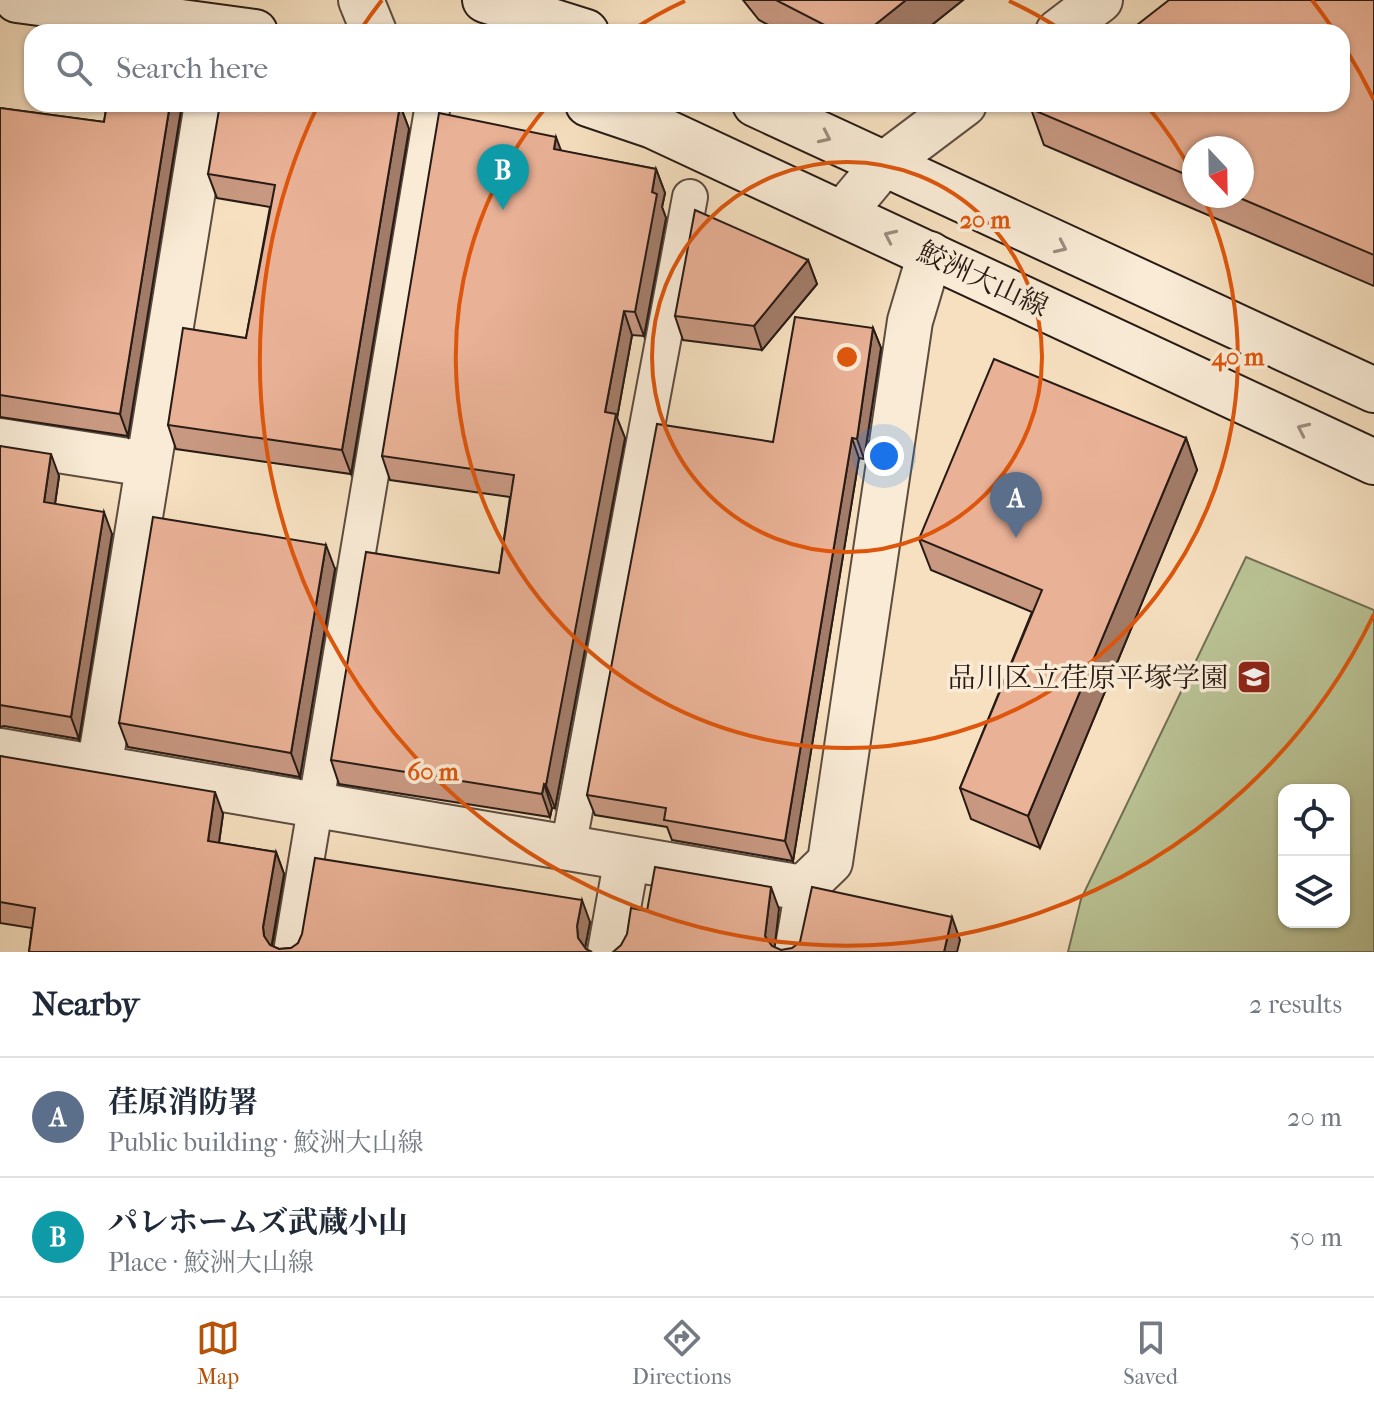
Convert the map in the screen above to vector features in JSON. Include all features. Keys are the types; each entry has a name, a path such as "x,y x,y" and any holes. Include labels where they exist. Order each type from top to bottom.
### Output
{"street":[{"path":"0,11 2,0"},
{"path":"17,0 183,24"},
{"path":"361,0 371,24"},
{"path":"485,0 561,24"},
{"path":"1068,24 1100,0"},
{"path":"99,769 206,112"},
{"name":"鮫洲大山線","path":"612,112 653,126 843,213 1374,462"},
{"path":"772,112 1374,390"},
{"path":"843,213 883,165 953,112"},
{"path":"0,751 803,888 830,862 910,321 930,254"},
{"path":"0,441 147,464"},
{"path":"610,952 627,858"}],"lane":[{"path":"291,952 432,112"},
{"path":"568,848 690,197"},
{"path":"792,952 803,888"}],"green space":[{"name":"品川区立荏原平塚学園","path":"1246,557 1374,610 1374,952 1068,952 1081,899"}],"building":[{"path":"776,0 906,0 876,24 822,24"},
{"path":"1169,0 1374,0 1374,255 1254,204 1254,136 1182,136 1182,173 1038,112 1350,112 1350,24 1138,24"},
{"path":"0,108 104,122 106,112 169,112 120,414 0,395"},
{"path":"219,112 399,112 342,450 168,425 183,328 246,338 275,185 208,174"},
{"path":"439,113 556,137 554,149 656,169 652,192 657,194 635,312 624,311 605,412 616,414 542,794 331,760 366,552 499,573 514,475 382,456"},
{"path":"695,210 808,260 754,326 675,316"},
{"path":"795,317 873,328 857,439 852,438 785,841 664,820 666,808 587,795 657,424 773,442"},
{"path":"994,359 1186,438 1028,816 960,788 1042,590 919,539"},
{"path":"0,446 51,454 44,502 104,512 71,717 0,705"},
{"path":"153,517 326,545 291,753 119,723"},
{"path":"0,756 215,792 208,841 276,852 263,927 270,945 279,949 291,948 298,943 302,934 315,858 582,900 578,938 592,952 29,952 35,908 0,902"},
{"path":"655,867 771,887 765,936 772,946 781,950 792,948 800,942 812,887 952,917 944,952 613,952 627,934 631,908 647,911"}],"place":[{"name":"パレホームズ武蔵小山","path":"503,210"},
{"name":"荏原消防署","path":"1016,538"},
{"name":"品川区立荏原平塚学園","path":"1254,677"}]}
